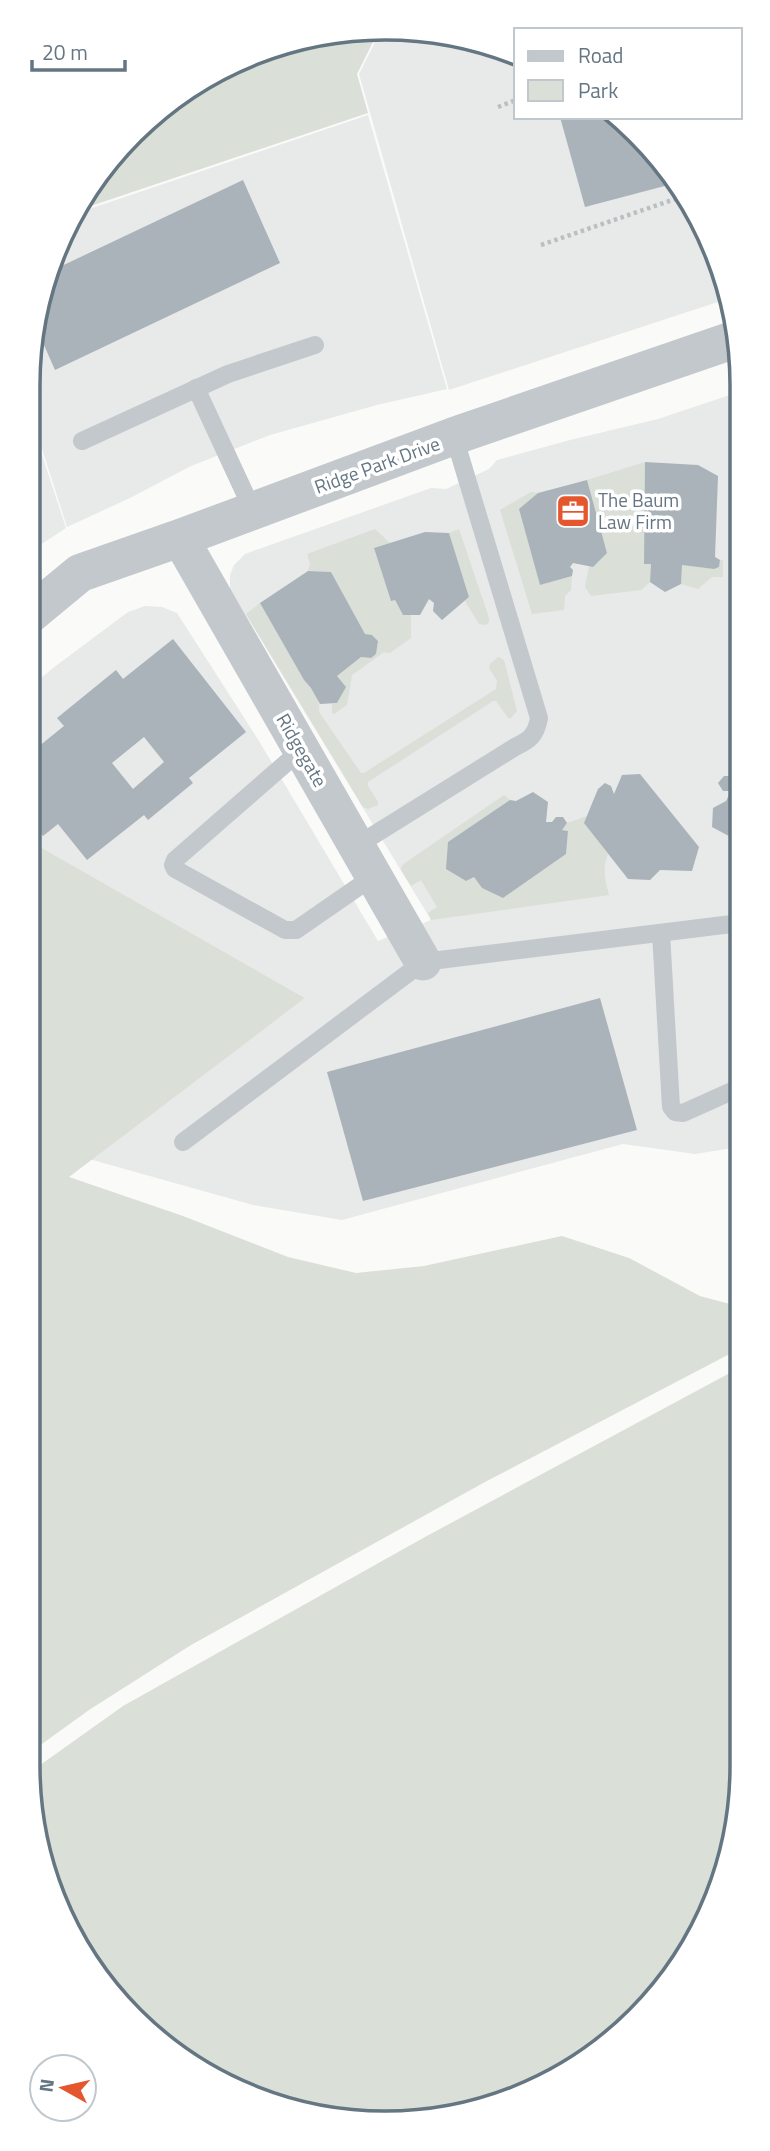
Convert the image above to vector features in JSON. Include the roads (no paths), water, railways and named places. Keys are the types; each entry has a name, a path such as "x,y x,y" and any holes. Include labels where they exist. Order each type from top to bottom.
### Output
{"street":[{"name":"Ridge Park Drive","path":"40,606 80,573 454,436 727,342"},
{"name":"Ridgegate","path":"180,538 423,962"}],"lane":[{"path":"82,441 228,374 315,345"},
{"path":"196,388 253,510"},
{"path":"301,750 175,860 173,865 175,869 285,930 296,930 365,861 515,747 533,737 539,718 454,436"},
{"path":"183,1142 423,962 730,924"},
{"path":"661,933 671,1107 675,1112 682,1113 730,1092"}],"place":[{"name":"The Baum Law Firm","path":"573,511"}]}
